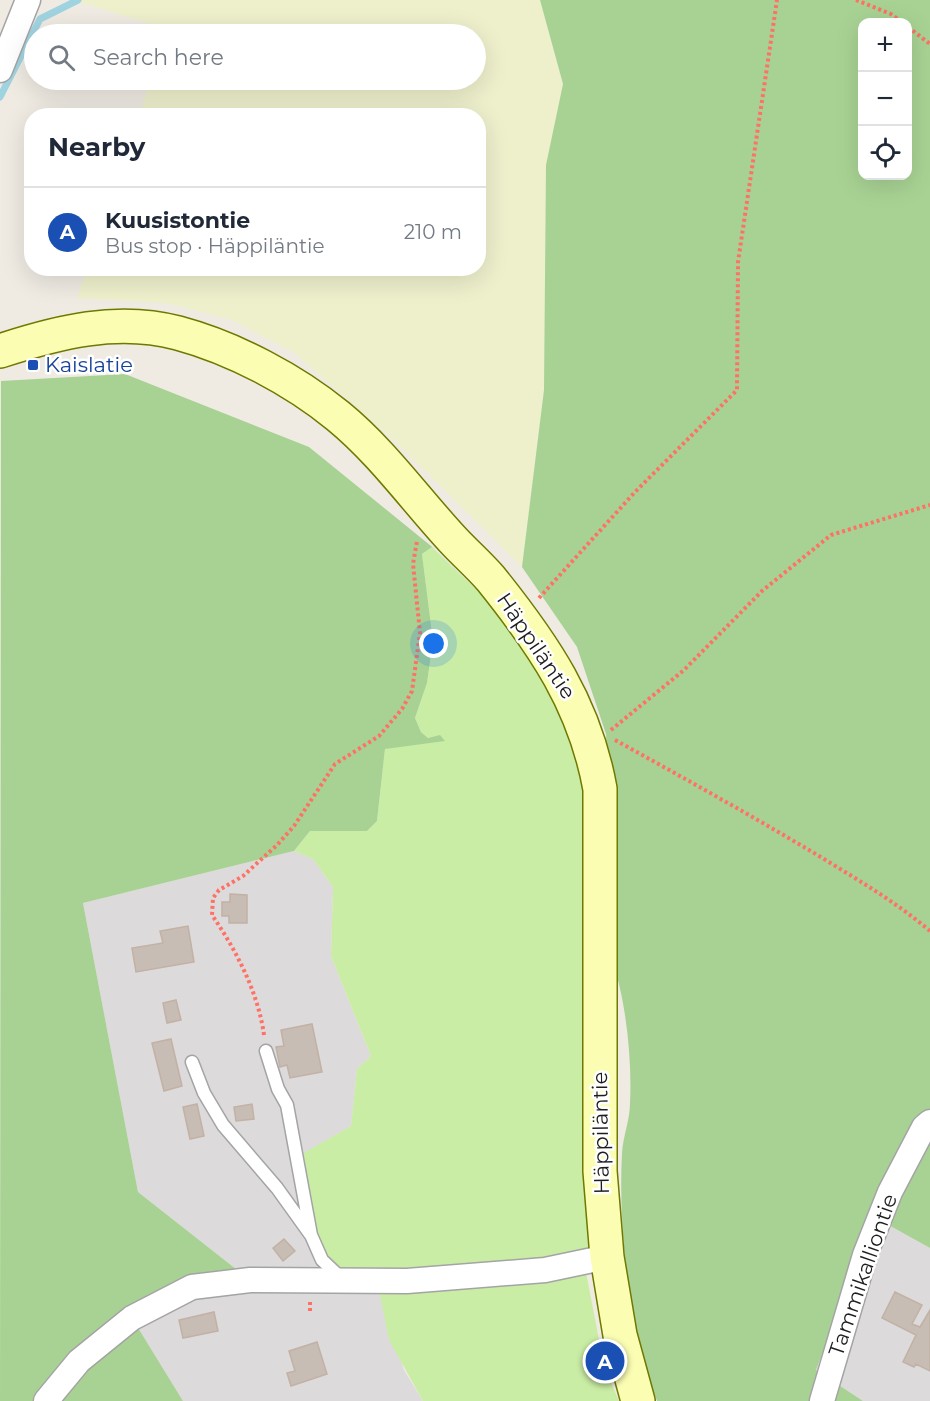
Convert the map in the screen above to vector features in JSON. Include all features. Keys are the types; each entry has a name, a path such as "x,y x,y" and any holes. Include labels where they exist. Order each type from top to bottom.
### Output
{"street":[{"path":"0,70 28,0"},
{"name":"Häppiläntie","path":"0,351 46,337 107,326 159,329 196,339 264,368 300,389 339,417 387,464 489,577 562,678 583,722 594,756 600,789 600,1138 607,1257 620,1335 638,1401"},
{"name":"Tammikalliontie","path":"822,1401 865,1255 890,1192 930,1122"},
{"path":"46,1401 79,1361 132,1318 192,1287 250,1280 407,1281 545,1270 607,1257"}],"lane":[{"path":"266,1051 278,1089 287,1106 311,1235"},
{"path":"192,1062 204,1093 223,1125 277,1188 311,1235 322,1260 342,1279"}],"path":[{"path":"520,618 635,492 737,390 738,262 777,0"},
{"path":"856,0 896,18"},
{"path":"912,30 930,45"},
{"path":"930,505 831,535 762,591 684,670 606,734 754,816 874,889 909,912 930,931"},
{"path":"266,1051 252,990 230,941 212,915 213,898 219,890 243,876 277,845 294,826 335,764 378,736 402,709 412,691 420,633 413,564 420,528 430,513"}],"shaded area":[{"path":"294,851 313,859 333,887 331,956 371,1056 357,1069 351,1126 296,1158 377,1280 404,1370 423,1401 183,1401 132,1318 249,1279 138,1192 83,903"},
{"path":"874,1217 930,1248 930,1401 863,1401 816,1370"}],"green space":[{"path":"540,0 563,84 546,165 544,390 522,567 399,445 293,352 229,319 165,303 77,298 85,276 486,276 486,108 141,108 148,90 486,90 486,24 151,24 76,1"},
{"path":"540,0 930,0 930,1248 874,1217 816,1370 863,1401 657,1401 639,1343 628,1279 622,1214 622,1153 630,1109 630,1072 626,1022 617,976 606,734 577,647 522,567 544,390 546,165 563,84"},
{"path":"125,374 309,447 436,550 432,547 422,554 433,641 427,683 415,718 421,732 428,738 440,735 445,741 385,749 377,821 367,831 310,831 294,851 83,903 138,1192 250,1280 132,1318 183,1401 0,1401 1,381"},
{"path":"432,547 483,596 520,642 555,701 575,753 582,786 585,858 593,1255 586,1272 604,1366 619,1401 423,1401 389,1340 377,1280 342,1279 322,1260 295,1158 351,1126 357,1069 371,1056 331,956 333,887 313,859 294,851 310,831 367,831 377,821 385,749 440,735 428,738 421,732 415,718 427,683 433,641 422,554"}],"building":[{"path":"230,894 247,895 247,923 229,923 229,916 222,916 222,902 230,902"},
{"path":"188,926 194,962 136,972 132,948 163,943 160,931"},
{"path":"176,1000 181,1020 167,1023 163,1003"},
{"path":"312,1024 322,1072 290,1078 287,1065 280,1067 276,1047 284,1046 281,1030"},
{"path":"171,1039 182,1086 164,1091 152,1043"},
{"path":"197,1104 204,1136 190,1139 183,1107"},
{"path":"252,1104 254,1119 236,1121 234,1107"},
{"path":"284,1239 295,1251 283,1261 273,1248"},
{"path":"895,1292 922,1305 912,1324 920,1327 930,1310 930,1371 916,1364 914,1367 903,1362 916,1335 882,1318"},
{"path":"214,1312 218,1331 183,1338 179,1320"},
{"path":"317,1342 327,1374 291,1386 287,1373 295,1371 289,1351"}],"waterway":[{"path":"37,24 40,19 78,0"},
{"path":"0,97 24,50"}],"place":[{"name":"Kaislatie","path":"33,365"},
{"name":"Kuusistontie","path":"605,1361"}]}
